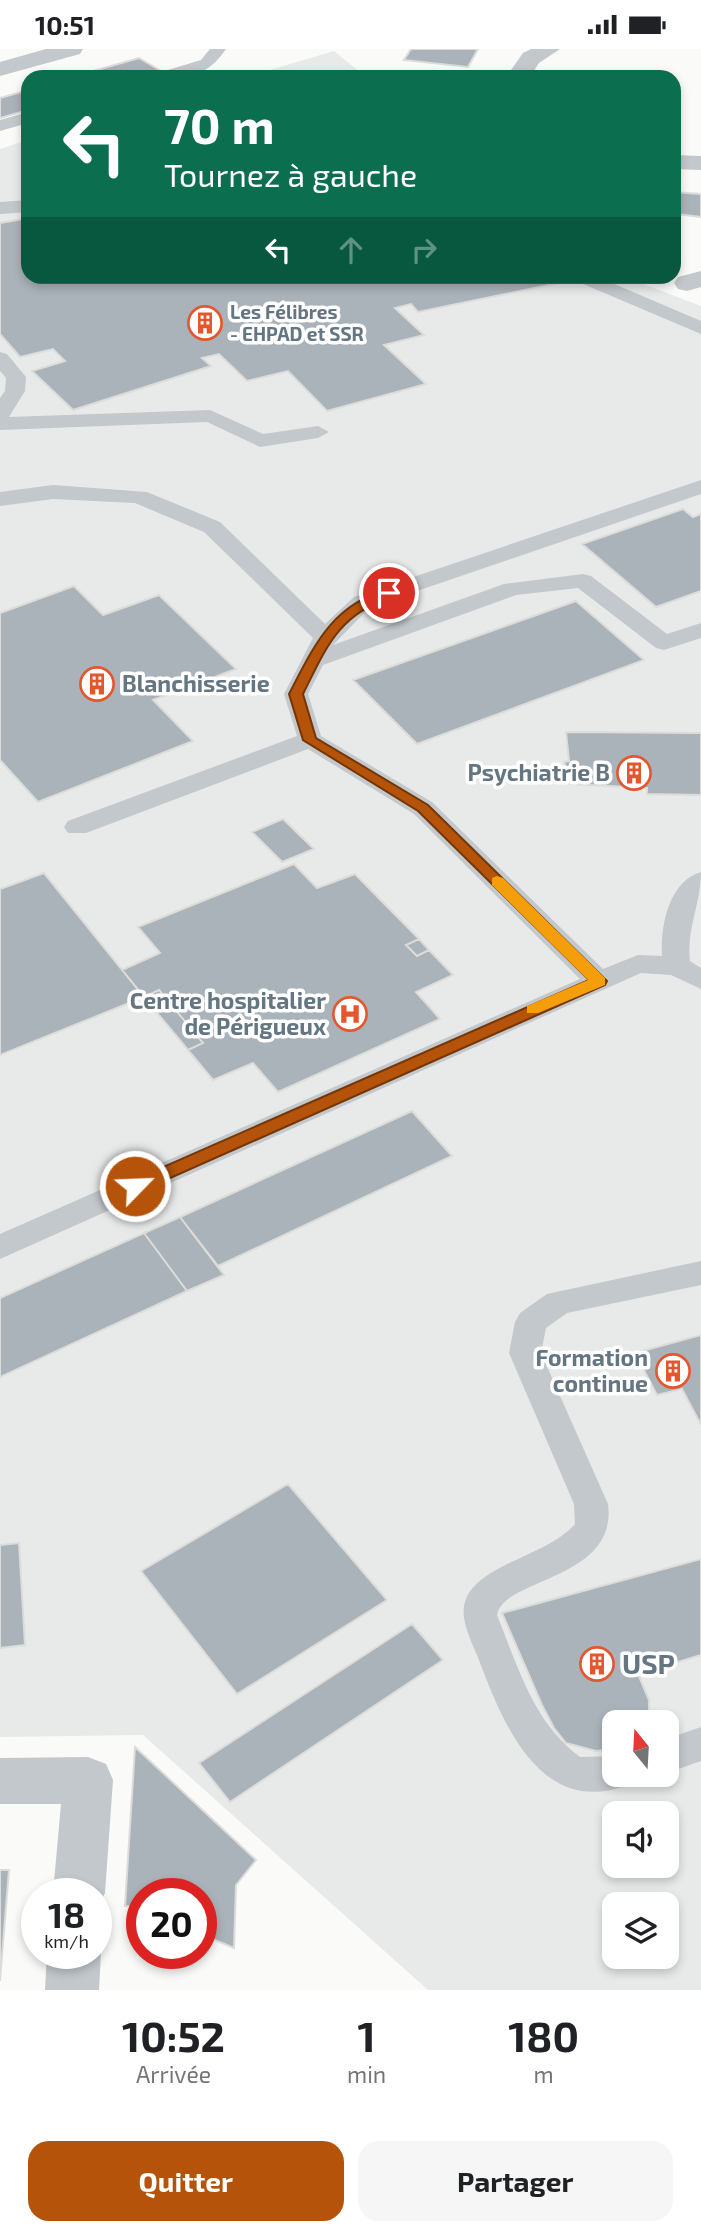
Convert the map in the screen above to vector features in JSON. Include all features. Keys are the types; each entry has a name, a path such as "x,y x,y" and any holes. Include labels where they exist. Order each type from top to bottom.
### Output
{"street":[{"path":"0,69 72,49"},
{"path":"522,70 531,58 548,49"},
{"path":"681,162 701,163"},
{"path":"0,1781 88,1780 80,1878"},
{"path":"72,1990 73,1969"}],"lane":[{"path":"187,70 207,64 218,49"},
{"path":"0,125 21,119"},
{"path":"0,208 21,206"},
{"path":"599,284 701,328"},
{"path":"0,358 16,377 15,391 0,415"},
{"path":"0,424 210,417 260,441 318,432"},
{"path":"599,981 423,808 310,740 296,694 325,637 362,602 701,487"},
{"path":"0,499 53,492 139,497 212,527 325,637"},
{"path":"313,660 512,589 583,581 664,643 701,630"},
{"path":"77,827 310,740"},
{"path":"689,973 673,936 680,912 701,881"},
{"path":"0,1247 638,964 689,973"},
{"path":"602,1774 590,1776 568,1770 545,1752 529,1731 480,1615 482,1602 492,1591 570,1548 589,1532 592,1519 591,1504 525,1353 531,1322 558,1303 701,1273"},
{"path":"679,1752 701,1744"}],"shaded area":[{"path":"334,51 357,70 270,70"},
{"name":"Centre hospitalier de Périgueux","path":"21,142 21,284 643,284 701,306 701,1990 428,1990 143,1735 0,1737 0,149"}],"building":[{"path":"411,49 478,49 468,67 404,60"},
{"path":"139,58 159,70 97,70"},
{"path":"21,92 21,112 0,118 0,98"},
{"path":"681,193 701,194 701,217 681,214"},
{"name":"Les Félibres - EHPAD et SSR","path":"21,219 21,284 554,284 418,312 411,304 395,308 424,335 384,345 426,384 327,411 288,371 247,381 219,354 202,358 211,366 73,410 32,371 65,361 53,349 20,357 0,334 0,223"},
{"path":"683,509 693,517 701,514 701,591 656,607 582,544"},
{"name":"Blanchisserie","path":"74,586 103,615 159,595 236,669 153,700 193,741 38,802 0,760 0,613"},
{"path":"576,601 644,660 417,744 353,680"},
{"name":"Psychiatrie B","path":"566,732 701,733 701,795 647,794 647,788 570,784 564,762 569,761"},
{"path":"283,819 314,849 282,862 252,832"},
{"path":"294,864 317,888 355,874 419,939 406,945 417,956 429,950 453,975 416,992 440,1019 278,1092 253,1063 213,1080 188,1050 203,1043 159,990 144,997 122,970 160,953 138,927"},
{"path":"44,873 144,997 0,1055 0,889"},
{"path":"419,939 429,950 417,956 406,945"},
{"path":"159,990 203,1043 188,1050 144,997"},
{"path":"412,1111 452,1156 218,1266 180,1217"},
{"path":"180,1217 224,1275 187,1291 144,1233"},
{"path":"144,1233 187,1291 0,1377 0,1298"},
{"name":"Formation continue","path":"701,1335 701,1425 682,1389 657,1395 635,1353"},
{"path":"288,1484 387,1600 237,1694 141,1571"},
{"path":"19,1543 25,1645 0,1648 0,1545"},
{"name":"USP","path":"701,1559 701,1655 638,1674 649,1700 649,1710 602,1710 602,1750 566,1743 554,1728 502,1613"},
{"path":"412,1624 443,1660 230,1802 199,1763"},
{"path":"135,1747 256,1860 236,1885 234,1948 217,1941 217,1878 127,1878"},
{"path":"0,1870 9,1870 0,1981"}],"slow traffic":[{"path":"497,881 599,981 532,1010"}],"place":[{"name":"Les Félibres - EHPAD et SSR","path":"205,323"},
{"name":"Blanchisserie","path":"97,684"},
{"name":"Psychiatrie B","path":"634,773"},
{"name":"Centre hospitalier de Périgueux","path":"350,1014"},
{"name":"Formation continue","path":"673,1371"},
{"name":"USP","path":"597,1664"}],"route":[{"path":"135,1186 485,1029 599,981 423,808 310,740 296,694 325,637 362,602 389,593"}]}
